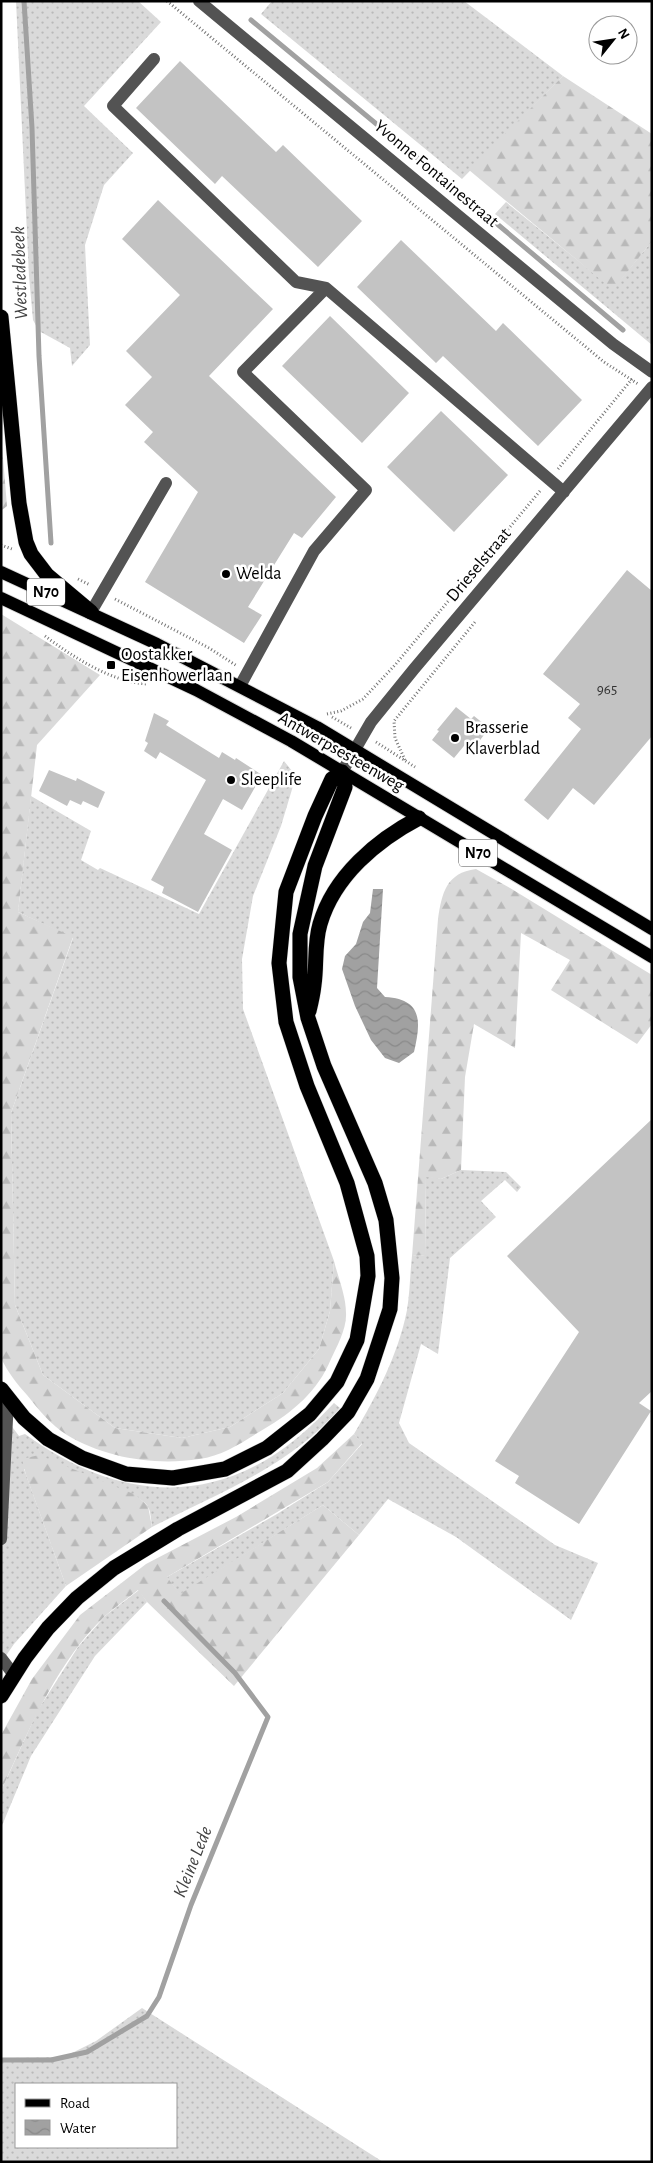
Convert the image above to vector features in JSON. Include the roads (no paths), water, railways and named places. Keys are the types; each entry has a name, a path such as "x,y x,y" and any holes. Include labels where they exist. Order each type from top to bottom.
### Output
{"highway":[{"path":"1,317 19,503 26,542 31,554 47,575 91,612"},
{"path":"1,1696 48,1628 77,1598 114,1568 178,1529 287,1471 348,1412 367,1379 390,1309 392,1278 386,1220 375,1183 324,1066 308,1018 300,977 300,934 315,866 345,787 342,772 332,779 294,866 286,892 279,963 286,1022 307,1086 347,1183 367,1256 368,1276 357,1340 337,1382 310,1414 268,1448 224,1469 174,1478 126,1474 82,1458 48,1439 24,1418 4,1394"},
{"path":"308,1018 314,985 315,954 320,924 332,897 346,874 358,862 407,824 419,818"}],"main road":[{"name":"Antwerpsesteenweg","path":"1,572 91,612 240,686 355,751 652,929"},
{"name":"Antwerpsesteenweg","path":"1,598 196,690 304,748 652,957"}],"street":[{"name":"Yvonne Fontainestraat","path":"199,1 613,344 652,372"},
{"path":"154,59 114,106 296,282 326,288 564,492"},
{"path":"240,686 314,551 366,490 243,372 326,288"},
{"name":"Drieselstraat","path":"342,772 371,722 408,676 652,387"},
{"path":"91,612 166,484"},
{"path":"1,1539 4,1394"},
{"path":"1,1658 14,1675"}],"water":[{"path":"373,889 383,889 377,988 385,997 407,1002 413,1007 418,1022 414,1052 399,1063 385,1058 371,1040 355,1006 342,969 345,956 356,944 363,922 370,913"}],"waterway":[{"name":"Westledebeek","path":"24,1 32,128 39,356 51,543"},
{"path":"251,20 456,190"},
{"path":"490,218 623,330"},
{"name":"Kleine Lede","path":"1,2060 51,2060 87,2052 147,2016 159,1997 191,1905 268,1717 235,1673 164,1601"}],"place":[{"name":"Welda","path":"226,574"},
{"name":"Oostakker Eisenhowerlaan","path":"111,665"},
{"name":"Brasserie Klaverblad","path":"455,738"},
{"name":"Sleeplife","path":"231,780"}]}
